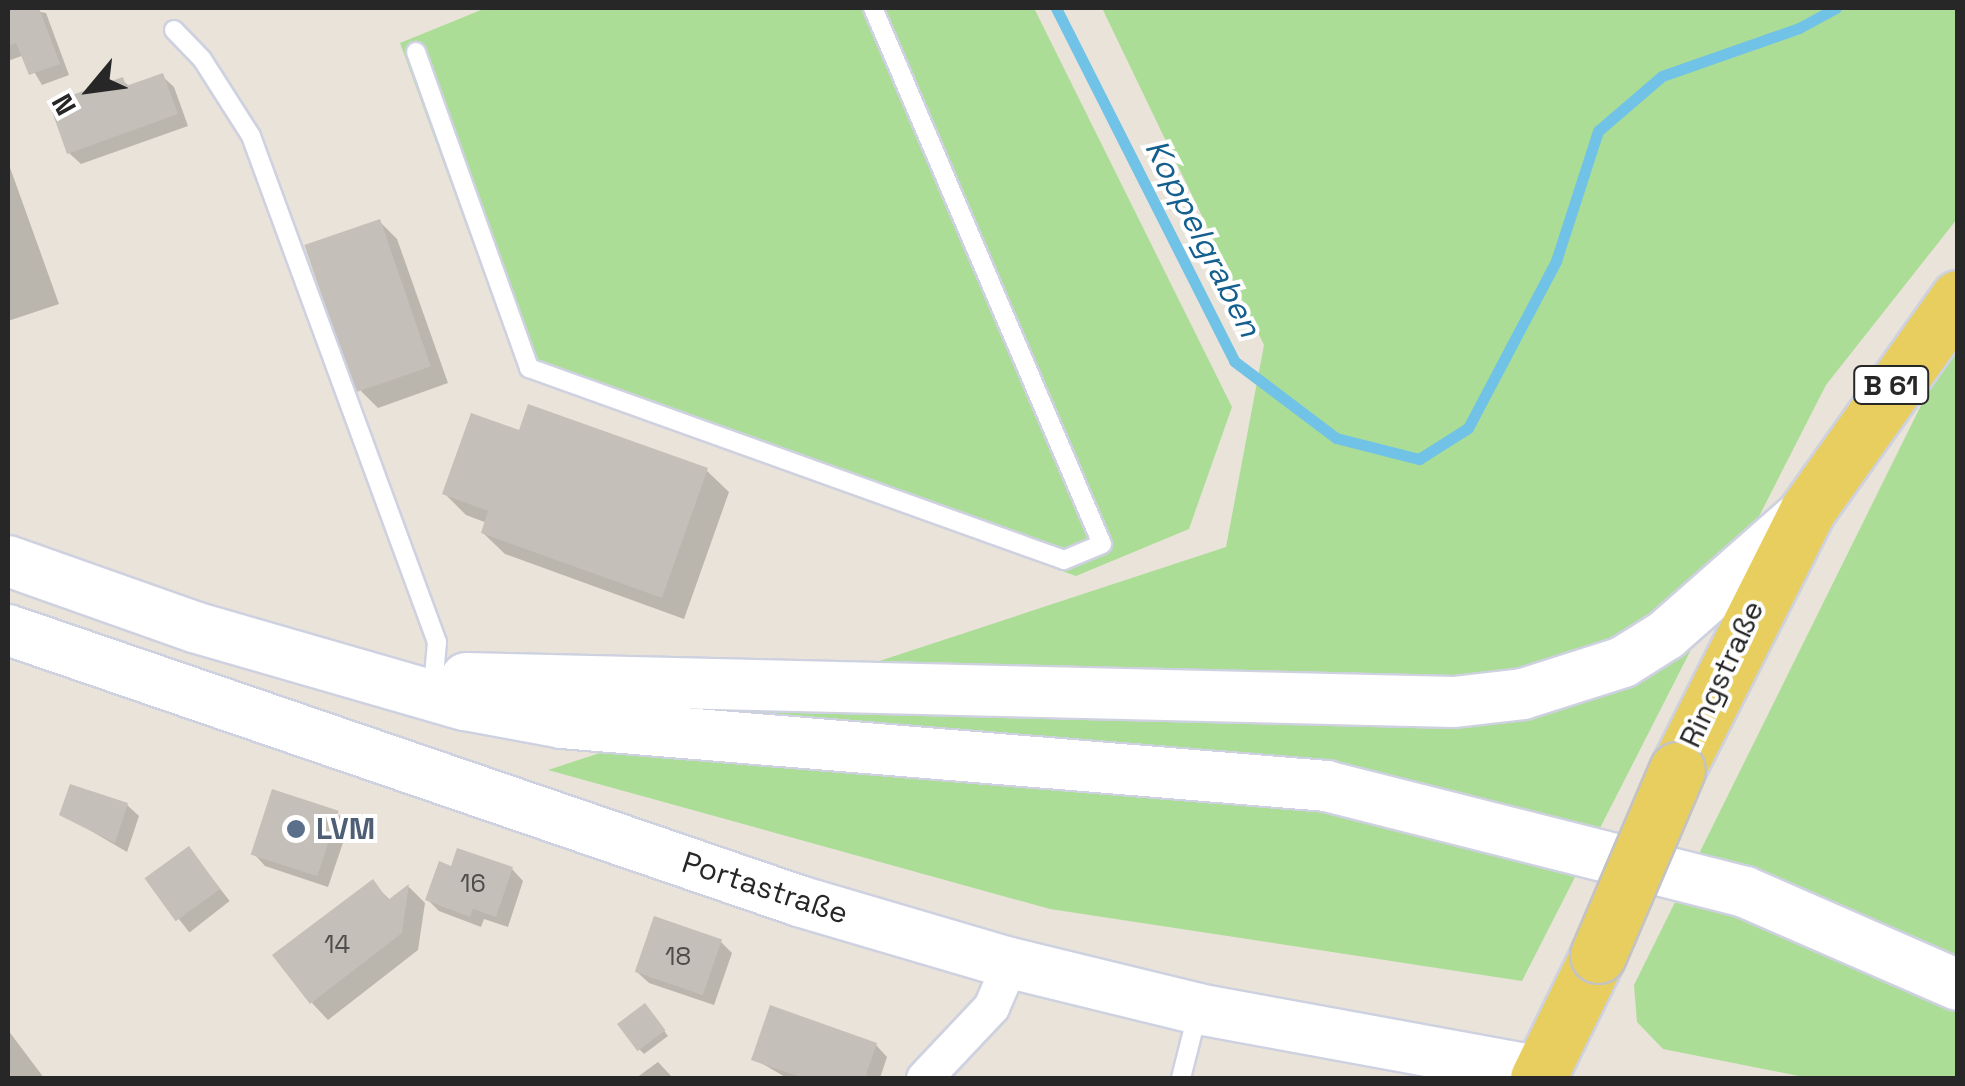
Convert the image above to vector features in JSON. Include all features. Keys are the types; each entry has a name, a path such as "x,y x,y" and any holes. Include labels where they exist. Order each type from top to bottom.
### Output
{"main road":[{"name":"Ringstraße","path":"1552,1076 1598,955 1677,770 1818,494 1958,298"},
{"path":"356,674 551,684 1434,702 1523,694 1623,662 1666,635 1818,494"},
{"path":"8,561 194,627 464,705 624,731 1326,786 1746,892 1958,985"},
{"name":"Portastraße","path":"8,630 799,901 1010,963 1198,1008 1552,1076"},
{"path":"1323,1034 1386,1078"}],"street":[{"path":"924,1078 991,1007 1010,963"}],"lane":[{"path":"416,52 530,368 1064,560 1102,544 873,8"},
{"path":"174,30 202,59 251,136 437,642 434,675"},
{"path":"1180,1078 1198,1008"}],"green space":[{"path":"486,8 1034,8 1232,407 1189,529 1076,576 520,374 400,43"},
{"path":"1102,8 1957,8 1957,219 1826,385 1522,981 1050,909 548,770 1226,547 1264,345"},
{"path":"1957,346 1957,1078 1809,1078 1663,1049 1637,1022 1634,985 1941,365"}],"building":[{"path":"8,8 39,8 60,64 29,75 16,43 8,46"},
{"path":"163,73 178,114 67,154 49,103 123,77 126,86"},
{"path":"380,219 431,367 355,393 304,245"},
{"path":"528,404 708,468 662,598 481,533 488,511 442,494 471,413 519,430"},
{"path":"70,784 128,803 115,843 59,815"},
{"name":"LVM","path":"272,789 339,811 317,876 251,855"},
{"path":"189,846 220,889 176,921 145,878"},
{"path":"457,848 513,867 496,917 473,909 470,917 425,900 439,861 451,866"},
{"path":"373,879 388,900 409,884 402,933 310,1004 272,955"},
{"path":"654,916 722,939 703,995 635,972"},
{"path":"645,1003 665,1030 638,1051 617,1024"},
{"path":"770,1005 877,1043 865,1078 803,1078 751,1060"}],"waterway":[{"name":"Koppelgraben","path":"1056,8 1234,361 1336,438 1419,459 1468,428 1556,261 1598,131 1662,76 1799,28 1836,8"}],"place":[{"name":"LVM","path":"296,829"}]}
